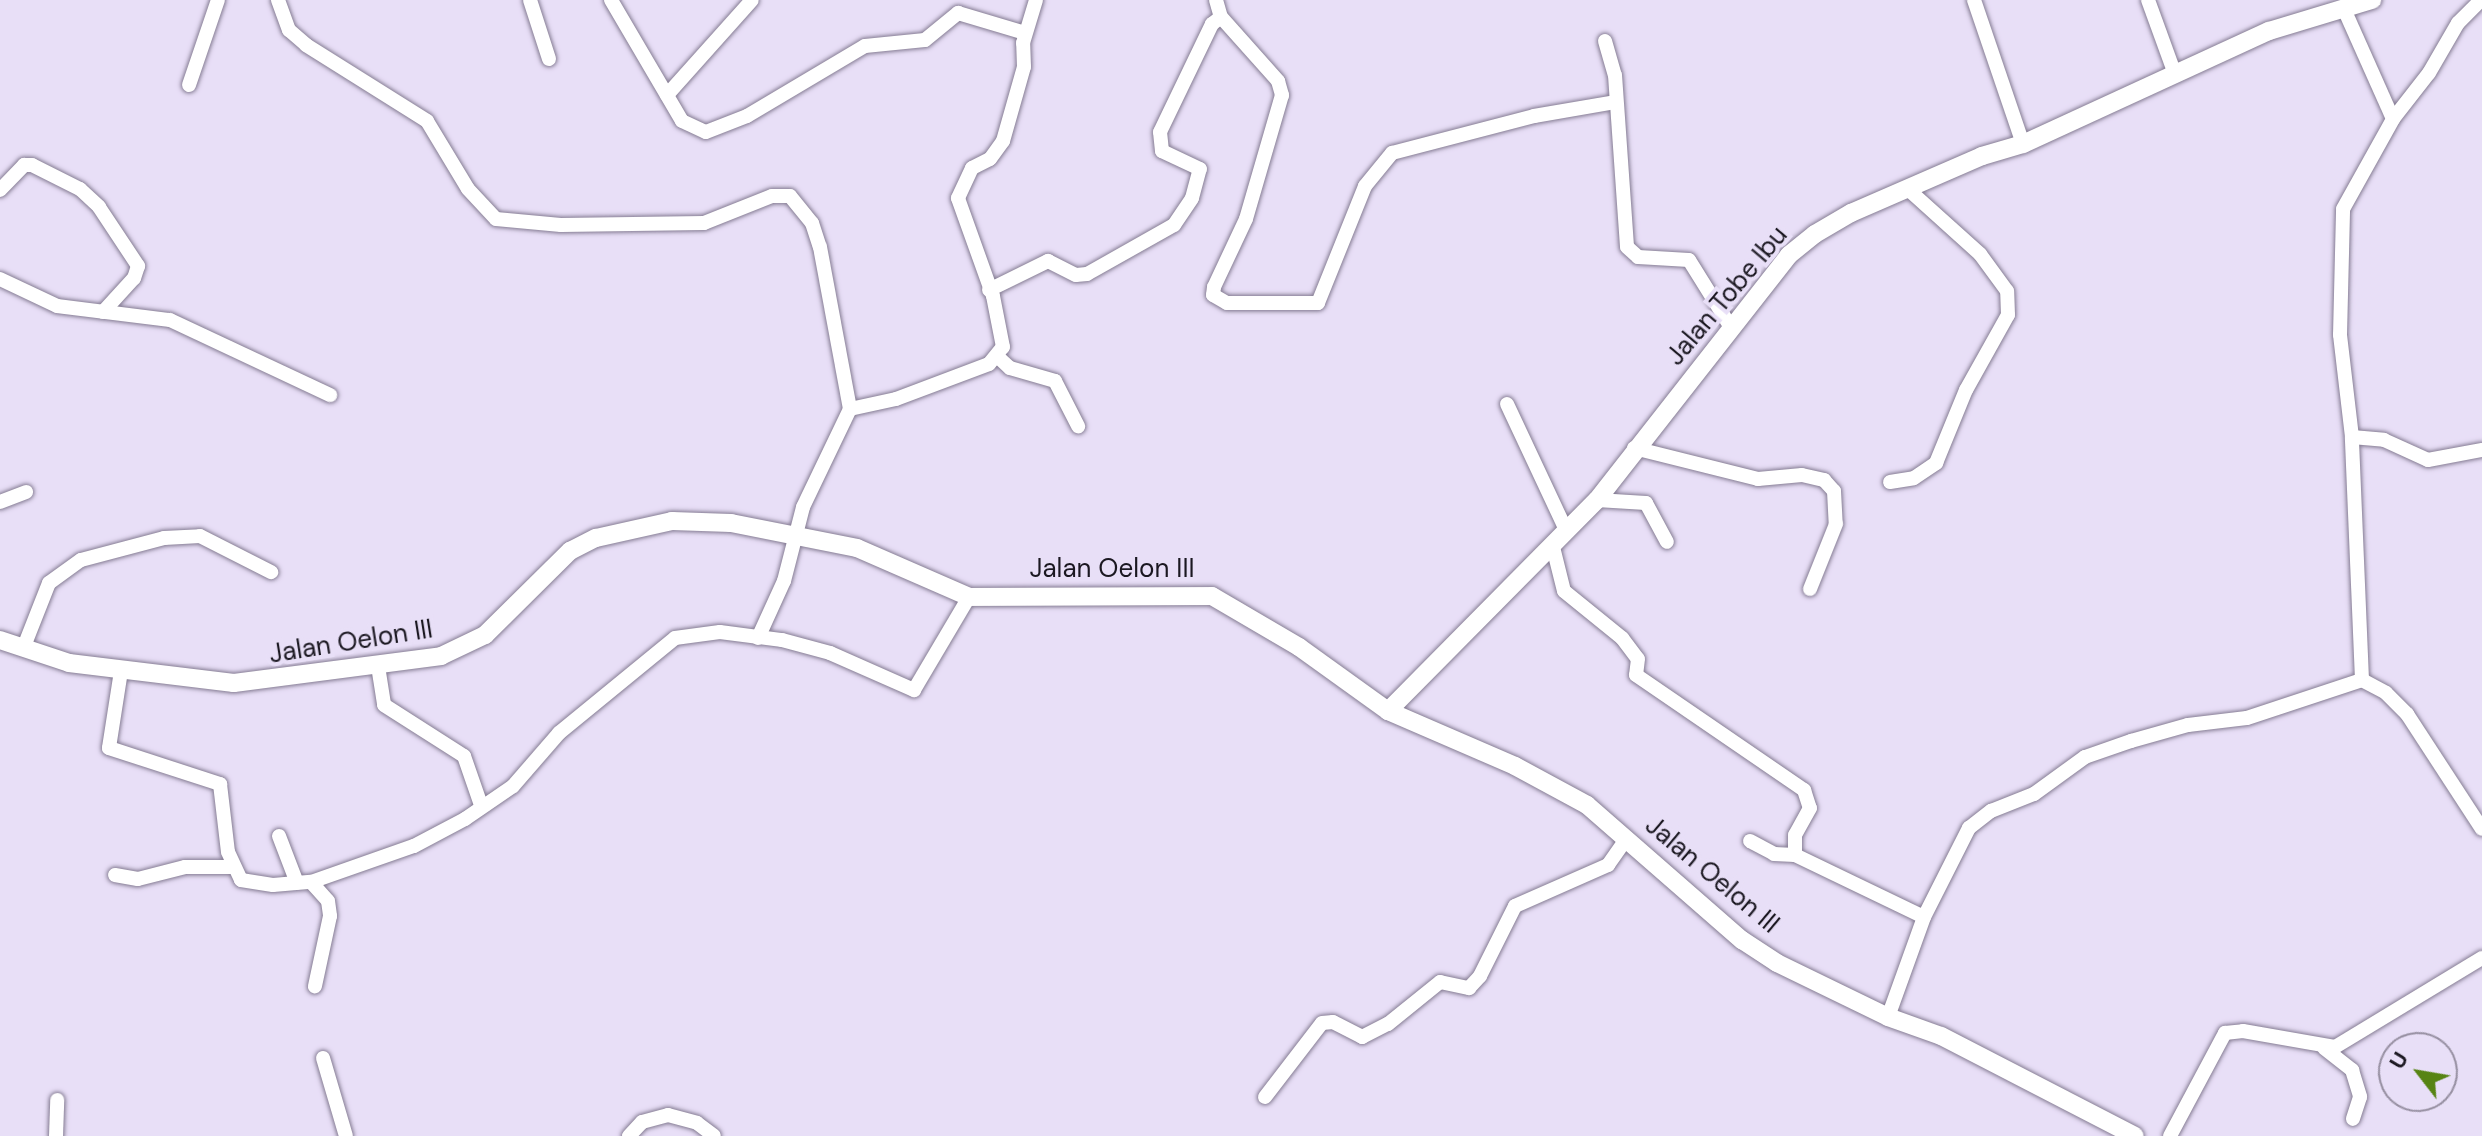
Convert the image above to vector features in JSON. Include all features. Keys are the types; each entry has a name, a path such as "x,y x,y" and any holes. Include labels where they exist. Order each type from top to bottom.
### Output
{"street":[{"path":"189,85 218,0"},
{"path":"278,0 289,30 306,45 427,121 468,189 496,219 561,225 704,223 772,196 790,196 812,223 820,247 850,409"},
{"path":"530,0 549,59"},
{"path":"611,0 689,128 706,132 747,116 865,46 925,40 958,13 1025,33"},
{"path":"667,95 752,0"},
{"path":"998,357 1003,332 958,198 972,168 990,159 1003,141 1024,67 1025,33 1036,0"},
{"path":"1216,0 1221,17 1278,81 1282,95 1246,219 1214,287 1213,295 1227,303 1318,303 1365,186 1392,153 1534,116 1615,102"},
{"path":"1974,0 2023,144"},
{"path":"2148,0 2175,74"},
{"name":"Jalan Tobe Ibu","path":"1388,711 1597,500 1634,448 1789,255 1815,234 1982,156 2023,144 2269,31 2372,0"},
{"path":"2362,680 2352,437 2340,335 2340,226 2358,174 2393,119 2429,73 2458,23 2481,0"},
{"path":"2344,9 2393,119"},
{"path":"989,290 1046,262 1076,275 1087,274 1174,225 1192,198 1200,169 1162,151 1160,132 1212,24 1221,17"},
{"path":"1605,41 1615,102 1627,247 1638,257 1689,260 1732,329"},
{"path":"0,190 24,165 32,165 80,189 99,207 138,266 134,278 103,312"},
{"path":"1890,482 1914,478 1936,463 1966,390 2008,315 2007,291 1980,254 1910,191"},
{"path":"0,279 57,306 170,320 330,395"},
{"path":"758,638 784,581 794,535 839,425 850,409 896,399 998,357"},
{"path":"998,357 1010,368 1055,381 1078,426"},
{"path":"1507,404 1567,532"},
{"path":"2352,437 2384,440 2428,460 2482,450"},
{"path":"1634,448 1758,479 1802,475 1824,480 1834,491 1836,524 1810,589"},
{"path":"0,502 26,492"},
{"path":"1597,500 1646,503 1667,542"},
{"name":"Jalan Oelon III","path":"0,640 69,663 234,683 441,656 470,645 570,551 596,538 690,520 794,535 872,553 969,597 1212,596 1299,647 1388,711 1541,779 1587,805 1742,940 1888,1017 1941,1036 2135,1136"},
{"path":"23,649 49,583 81,560 164,538 200,536 271,572"},
{"path":"1553,547 1564,591 1622,638 1636,654 1638,677 1804,790 1810,808 1794,841 1795,855"},
{"path":"121,671 109,748 220,784 231,867 246,882 304,883 414,846 513,786 559,733 675,638 720,632 830,653 914,690 969,597"},
{"path":"378,666 384,705 464,756 481,805"},
{"path":"1888,1017 1924,917 1969,828 1991,811 2034,794 2085,757 2188,725 2247,718 2362,680 2386,693 2407,714 2482,829"},
{"path":"279,836 304,883 328,901 330,916 315,986"},
{"path":"1265,1097 1322,1023 1333,1022 1362,1037 1388,1024 1440,982 1469,988 1480,976 1515,906 1608,865 1627,838"},
{"path":"1750,841 1774,854 1795,855 1924,917"},
{"path":"115,875 138,879 185,867 231,867"},
{"path":"2324,1048 2346,1042 2410,997 2482,958"},
{"path":"2170,1136 2225,1033 2243,1031 2324,1048 2352,1070 2360,1097 2353,1119"},
{"path":"323,1058 346,1136"},
{"path":"56,1136 57,1100"},
{"path":"629,1136 642,1122 668,1115 697,1123 714,1136"}]}
